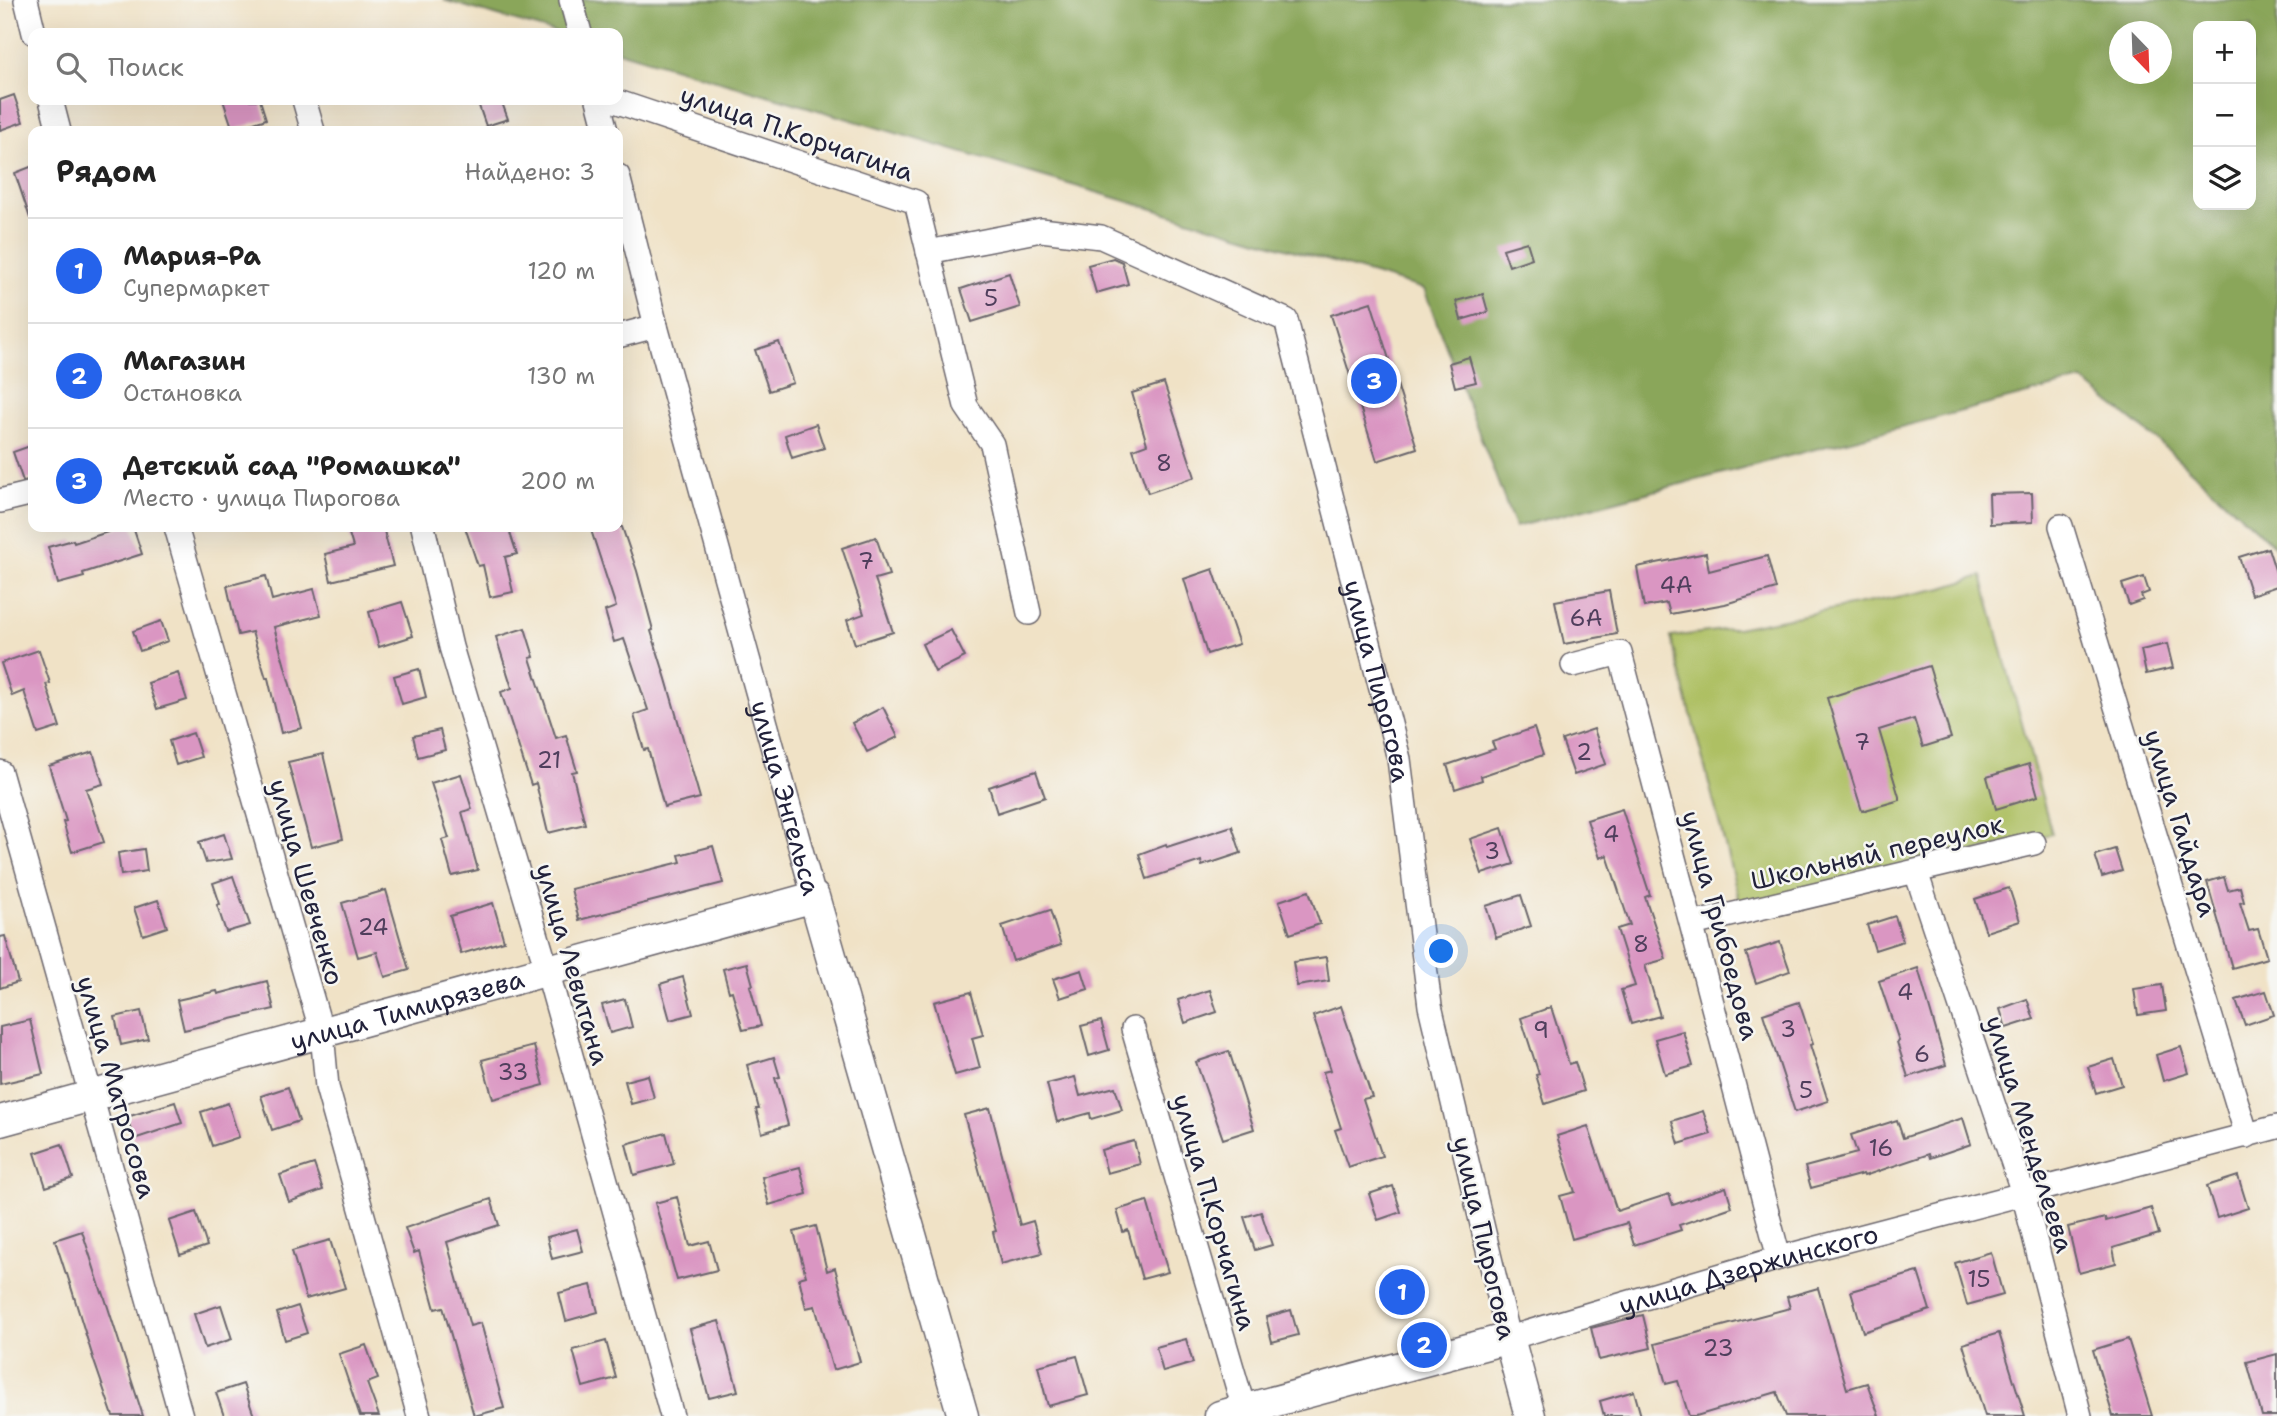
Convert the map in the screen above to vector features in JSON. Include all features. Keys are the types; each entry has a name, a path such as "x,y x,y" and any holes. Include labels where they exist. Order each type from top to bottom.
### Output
{"street":[{"path":"26,0 33,28"},
{"path":"571,0 579,28"},
{"name":"улица П.Корчагина","path":"623,104 916,202 966,406 992,444 1029,613"},
{"path":"52,105 58,126"},
{"path":"305,105 312,126"},
{"path":"599,105 605,126"},
{"name":"улица Энгельса","path":"623,196 656,327 814,897 962,1416"},
{"name":"улица Пирогова","path":"928,252 1041,230 1101,237 1286,320 1399,759 1430,1006 1530,1416"},
{"path":"623,335 656,327"},
{"path":"0,501 28,494"},
{"name":"улица Гайдара","path":"2061,526 2247,1136"},
{"name":"улица Шевченко","path":"177,532 322,1032 327,1087 419,1416"},
{"name":"улица Левитана","path":"424,532 451,647 547,970 671,1416"},
{"name":"улица Грибоедова","path":"1573,665 1620,653 1779,1258"},
{"name":"улица Матросова","path":"0,772 181,1416"},
{"name":"Школьный переулок","path":"1692,924 2034,843"},
{"name":"улица Менделеева","path":"1916,872 2023,1193 2080,1416"},
{"name":"улица Тимирязева","path":"0,1121 814,897"},
{"name":"улица П.Корчагина","path":"1133,1030 1232,1413"},
{"name":"улица Дзержинского","path":"1232,1413 1509,1338 1779,1258 2277,1127"}],"green space":[{"path":"443,0 2277,0 2277,548 2157,440 2082,380 1515,527 1424,289 623,52 623,28 540,28"},
{"path":"1982,576 2052,834 1741,907 1671,637 1737,628 1943,588"}],"building":[{"path":"14,95 23,122 0,130 0,100"},
{"path":"225,105 262,105 266,119 245,126 232,126"},
{"path":"479,105 503,105 508,119 486,126"},
{"path":"28,168 28,212 15,173"},
{"path":"1527,242 1532,258 1509,266 1503,249"},
{"path":"1113,258 1122,262 1128,284 1096,293 1088,265"},
{"path":"1009,273 1020,307 972,322 961,289"},
{"path":"1483,294 1488,312 1461,320 1456,301"},
{"path":"1371,302 1417,448 1377,461 1331,315"},
{"path":"779,342 793,383 769,391 755,350"},
{"path":"1469,357 1476,382 1455,387 1449,363"},
{"path":"1164,383 1195,477 1148,493 1133,449 1147,444 1132,393"},
{"path":"816,424 824,448 792,458 785,435"},
{"path":"28,447 28,480 23,481 13,452"},
{"path":"2032,493 2033,522 1990,524 1989,494"},
{"path":"623,530 637,571 653,630 651,631 700,798 664,807 648,749 644,750 634,715 648,710 624,639 614,642 605,611 616,607 592,532"},
{"path":"108,532 135,532 142,554 83,573 84,577 58,584 48,547 73,540 74,543"},
{"path":"348,532 384,532 393,566 331,581 325,554 353,547"},
{"path":"467,532 510,532 517,554 505,557 513,592 490,597 483,565 478,566"},
{"path":"876,537 889,575 875,579 893,632 855,644 847,620 864,614 842,548"},
{"path":"2268,548 2277,576 2277,586 2251,595 2239,557"},
{"path":"1706,553 1709,571 1767,556 1776,589 1725,604 1670,614 1667,603 1644,607 1637,567"},
{"path":"1213,569 1239,644 1207,654 1184,579"},
{"path":"266,576 272,600 314,589 321,615 274,627 302,728 281,733 268,678 252,632 238,635 227,586"},
{"path":"2144,577 2149,592 2141,595 2143,600 2129,605 2122,584"},
{"path":"1609,591 1617,634 1564,644 1555,601"},
{"path":"402,602 413,636 379,647 369,612"},
{"path":"161,621 168,641 140,651 133,631"},
{"path":"525,628 534,657 530,658 556,738 566,735 577,771 572,772 585,824 548,833 536,783 531,785 501,692 512,688 496,637"},
{"path":"951,630 965,657 935,672 922,644"},
{"path":"2167,644 2173,668 2146,674 2141,650"},
{"path":"39,650 50,683 46,684 60,727 38,734 24,691 12,696 1,663"},
{"path":"1929,666 1951,738 1923,747 1914,719 1879,730 1900,800 1862,811 1827,698"},
{"path":"419,669 426,697 402,704 394,676"},
{"path":"178,673 187,700 157,709 148,683"},
{"path":"883,707 898,737 867,752 852,723"},
{"path":"1534,728 1543,755 1481,776 1482,780 1455,789 1447,765 1495,749 1492,742"},
{"path":"1594,729 1606,764 1574,775 1562,740"},
{"path":"440,730 445,750 418,757 413,736"},
{"path":"193,733 201,757 176,765 169,741"},
{"path":"93,752 103,784 86,789 104,842 72,852 63,822 66,821 49,766"},
{"path":"323,754 343,839 311,847 288,762"},
{"path":"2029,764 2038,796 1996,809 1987,777"},
{"path":"1036,771 1045,797 997,813 989,787"},
{"path":"461,774 472,809 462,812 478,870 452,876 442,840 449,838 431,783"},
{"path":"1622,809 1650,895 1645,897 1666,959 1645,965 1660,1016 1631,1024 1621,990 1635,986 1617,929 1630,925 1607,855 1600,858 1587,820"},
{"path":"1232,826 1241,853 1202,866 1201,861 1147,879 1139,854"},
{"path":"1502,828 1514,864 1482,874 1470,839"},
{"path":"224,834 232,859 206,863 199,842"},
{"path":"713,846 723,883 579,920 571,889 681,862 679,855"},
{"path":"144,849 147,871 121,875 118,853"},
{"path":"2115,849 2122,871 2102,877 2095,855"},
{"path":"233,876 250,925 226,932 213,883"},
{"path":"2224,877 2228,890 2240,887 2244,902 2240,903 2249,931 2258,929 2267,958 2232,968 2207,882"},
{"path":"2009,888 2020,921 1986,932 1975,899"},
{"path":"386,890 409,970 385,977 377,952 358,957 342,903"},
{"path":"1309,891 1320,924 1290,934 1279,901"},
{"path":"1521,895 1531,926 1496,938 1486,906"},
{"path":"158,900 167,927 143,935 134,908"},
{"path":"493,903 504,941 461,954 450,916"},
{"path":"1050,910 1061,945 1013,961 1002,926"},
{"path":"1895,916 1903,941 1875,950 1867,925"},
{"path":"5,936 18,982 0,988 0,937"},
{"path":"1780,942 1790,971 1756,983 1746,953"},
{"path":"1326,957 1329,981 1297,986 1293,962"},
{"path":"747,963 761,1026 743,1030 723,969"},
{"path":"1918,968 1946,1065 1908,1077 1879,981"},
{"path":"1082,970 1088,989 1060,998 1053,979"},
{"path":"683,977 693,1014 670,1020 660,984"},
{"path":"267,981 274,1009 184,1030 177,1000 217,991 218,994"},
{"path":"2162,985 2166,1011 2138,1015 2134,989"},
{"path":"1210,990 1217,1012 1185,1023 1178,1000"},
{"path":"2266,991 2274,1015 2245,1025 2236,1000"},
{"path":"971,992 983,1035 972,1038 980,1068 955,1075 934,1002"},
{"path":"625,999 632,1027 610,1033 602,1005"},
{"path":"2027,999 2034,1019 2006,1028 2000,1009"},
{"path":"1799,1002 1828,1101 1795,1112 1763,1014"},
{"path":"1341,1006 1372,1097 1363,1099 1382,1156 1348,1167 1335,1130 1341,1128 1323,1072 1331,1070 1313,1016"},
{"path":"1551,1007 1569,1064 1575,1062 1584,1091 1545,1104 1536,1075 1539,1074 1521,1018"},
{"path":"141,1011 148,1039 121,1045 115,1017"},
{"path":"30,1020 43,1074 0,1084 0,1027"},
{"path":"1101,1021 1109,1050 1089,1056 1081,1026"},
{"path":"1683,1031 1693,1066 1665,1074 1655,1039"},
{"path":"534,1046 544,1085 493,1099 482,1060"},
{"path":"2181,1047 2189,1073 2163,1081 2156,1055"},
{"path":"1229,1051 1254,1129 1223,1139 1196,1062"},
{"path":"774,1057 780,1077 775,1078 788,1125 762,1133 756,1109 759,1109 747,1065"},
{"path":"2114,1059 2122,1085 2096,1093 2088,1067"},
{"path":"648,1075 654,1098 631,1104 625,1081"},
{"path":"1075,1077 1080,1096 1115,1087 1122,1110 1091,1119 1090,1113 1057,1122 1047,1084"},
{"path":"288,1087 299,1121 272,1130 261,1096"},
{"path":"175,1102 182,1123 134,1139 127,1117"},
{"path":"228,1103 239,1137 212,1146 201,1112"},
{"path":"990,1108 1020,1225 1033,1221 1042,1253 1001,1264 993,1232 996,1231 964,1115"},
{"path":"1703,1111 1711,1134 1679,1144 1672,1121"},
{"path":"1963,1118 1971,1144 1930,1158 1929,1154 1864,1176 1863,1174 1811,1188 1805,1167 1857,1153 1851,1135 1897,1120 1903,1138"},
{"path":"1588,1126 1617,1211 1669,1194 1673,1205 1726,1187 1732,1207 1679,1225 1681,1230 1634,1245 1627,1223 1572,1239 1560,1196 1575,1192 1557,1136"},
{"path":"666,1133 674,1164 634,1175 626,1144"},
{"path":"1134,1141 1140,1164 1107,1173 1101,1150"},
{"path":"62,1144 73,1178 46,1187 35,1153"},
{"path":"314,1164 323,1190 289,1202 280,1175"},
{"path":"800,1167 807,1194 769,1205 762,1177"},
{"path":"2238,1176 2248,1208 2217,1218 2207,1186"},
{"path":"1393,1186 1401,1212 1378,1220 1369,1194"},
{"path":"677,1197 690,1246 709,1241 717,1270 677,1280 655,1203"},
{"path":"491,1199 499,1225 447,1242 470,1326 481,1323 504,1408 474,1416 443,1307 435,1309 419,1251 414,1253 405,1228"},
{"path":"1147,1201 1168,1272 1142,1279 1128,1230 1123,1232 1117,1210"},
{"path":"2151,1208 2159,1234 2113,1248 2116,1263 2079,1273 2068,1227 2105,1218 2106,1221"},
{"path":"196,1212 207,1246 180,1255 169,1221"},
{"path":"1261,1212 1272,1245 1255,1250 1244,1217"},
{"path":"816,1226 827,1271 835,1268 860,1362 833,1370 815,1306 806,1308 799,1278 806,1276 794,1232"},
{"path":"577,1229 583,1251 552,1259 547,1237"},
{"path":"82,1231 143,1416 113,1416 94,1361 55,1240"},
{"path":"330,1240 345,1288 306,1299 292,1251"},
{"path":"1991,1252 2003,1295 1967,1305 1955,1263"},
{"path":"1918,1272 1930,1310 1863,1332 1851,1291"},
{"path":"1416,1275 1422,1299 1389,1309 1382,1284"},
{"path":"591,1285 598,1312 566,1321 559,1293"},
{"path":"1818,1288 1847,1389 1867,1383 1879,1416 1786,1416 1777,1392 1689,1416 1678,1381 1666,1384 1655,1344 1790,1308 1787,1297"},
{"path":"221,1305 232,1339 205,1348 194,1314"},
{"path":"298,1306 307,1333 285,1340 277,1313"},
{"path":"1291,1310 1298,1335 1272,1342 1266,1317"},
{"path":"1643,1315 1651,1348 1599,1360 1591,1328"},
{"path":"719,1321 738,1391 709,1398 690,1329"},
{"path":"1999,1333 2025,1416 1985,1416 1963,1344"},
{"path":"1186,1339 1193,1363 1163,1372 1156,1347"},
{"path":"2128,1339 2152,1416 2113,1416 2093,1350"},
{"path":"606,1341 616,1378 583,1387 573,1350"},
{"path":"366,1345 378,1379 367,1383 379,1416 360,1416 339,1354"},
{"path":"2277,1354 2277,1416 2262,1416 2247,1362"},
{"path":"1077,1356 1088,1395 1048,1406 1038,1366"},
{"path":"243,1384 254,1416 224,1416 216,1393"},
{"path":"1634,1391 1641,1416 1604,1416 1600,1401"}],"place":[{"name":"Детский сад \"Ромашка\"","path":"1374,381"},
{"name":"Мария-Ра","path":"1402,1292"},
{"name":"Магазин","path":"1424,1345"}]}
